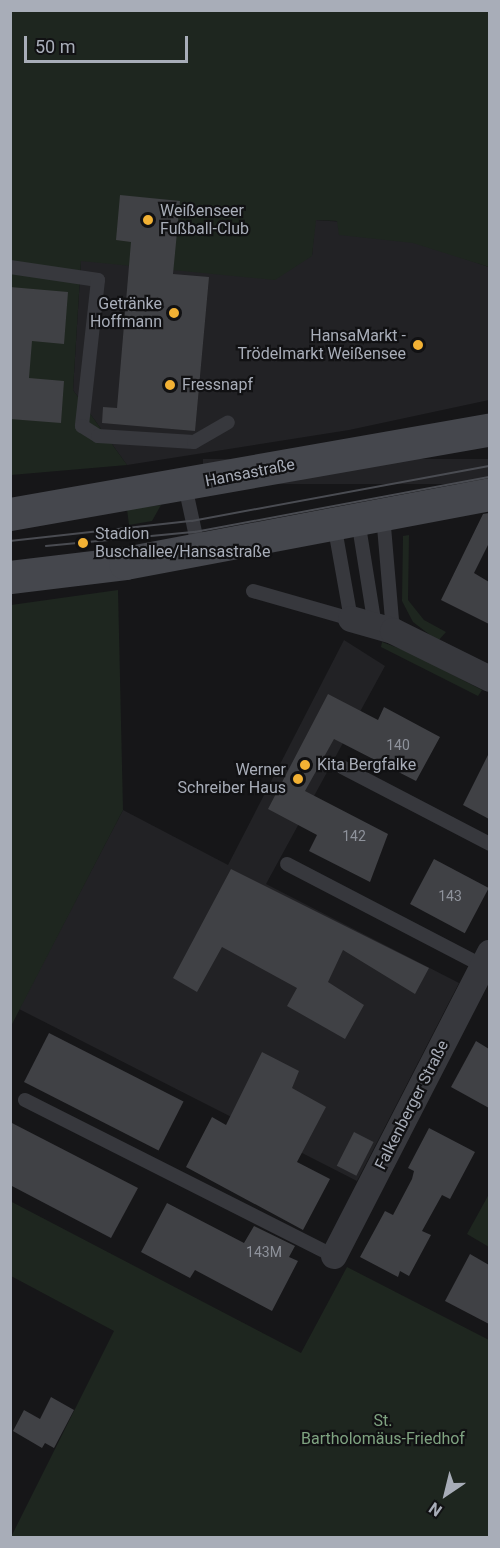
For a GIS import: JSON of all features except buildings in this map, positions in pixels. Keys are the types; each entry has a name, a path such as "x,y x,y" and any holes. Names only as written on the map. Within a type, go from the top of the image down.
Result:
{"main road":[{"name":"Hansastraße","path":"10,514 185,486 489,429"},
{"path":"10,577 199,550 489,494"}],"street":[{"path":"351,620 384,628 489,679"},
{"name":"Falkenberger Straße","path":"334,1256 486,960"}],"lane":[{"path":"10,267 98,280 82,426 98,436 194,442 228,422"},
{"path":"185,486 199,550"},
{"path":"253,591 351,620 358,519"},
{"path":"358,519 384,628"},
{"path":"358,519 384,628"},
{"path":"342,767 489,844"},
{"path":"287,864 486,960"},
{"path":"25,1100 334,1256"}],"shaded area":[{"path":"315,220 360,223 489,267 489,400 349,430 127,465 73,390 81,261 312,256"},
{"path":"203,459 489,459 489,484 203,484"},
{"path":"344,640 385,666 266,884 459,983 357,1181 19,1009 123,810 228,865"}],"green space":[{"path":"11,11 489,11 489,267 413,243 339,235 337,221 316,220 312,256 275,280 81,261 73,390 127,465 11,475"},
{"path":"161,505 152,521 129,525 127,509"},
{"path":"409,535 408,600 424,620 446,632 438,641 413,622 402,601 403,536"},
{"path":"118,590 123,810 11,1026 11,605"},
{"path":"382,642 409,652 482,690 478,696 381,647"},
{"path":"489,1194 489,1247 467,1234"},
{"name":"St. Bartholomäus-Friedhof","path":"10,1201 301,1353 347,1267 489,1340 489,1537 11,1537 114,1331 11,1276"}],"tram line":[{"path":"10,541 192,521 490,466"},
{"path":"46,546 195,532 490,477"}],"place":[{"name":"Weißenseer Fußball-Club","path":"148,220"},
{"name":"Getränke Hoffmann","path":"174,313"},
{"name":"HansaMarkt - Trödelmarkt Weißensee","path":"418,345"},
{"name":"Fressnapf","path":"170,385"},
{"name":"Stadion Buschallee/Hansastraße","path":"83,543"},
{"name":"Kita Bergfalke","path":"305,765"},
{"name":"Werner Schreiber Haus","path":"298,779"}]}
